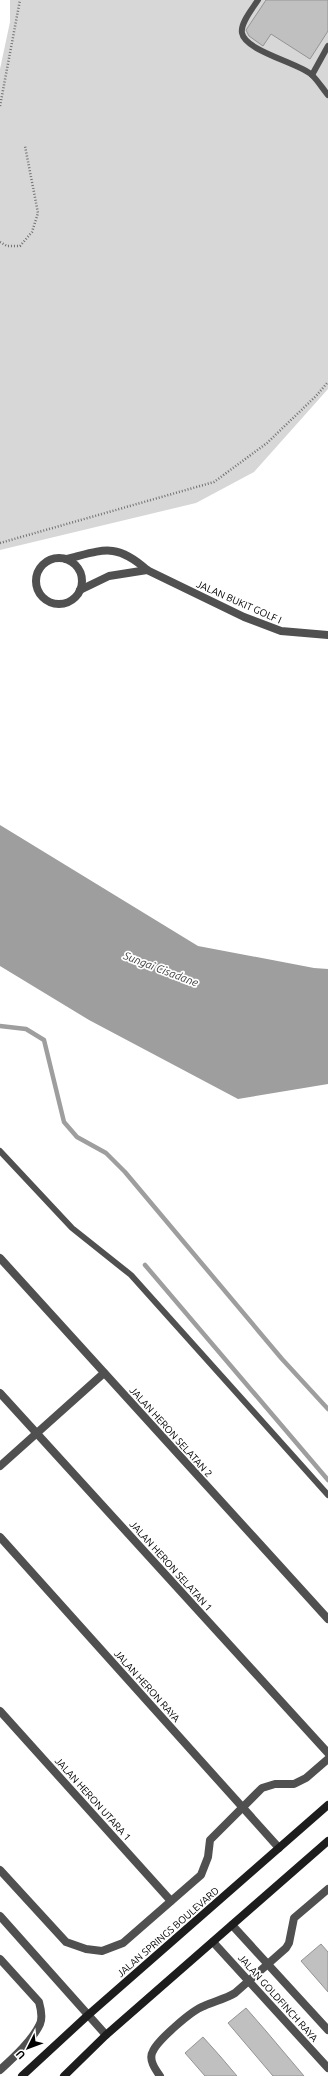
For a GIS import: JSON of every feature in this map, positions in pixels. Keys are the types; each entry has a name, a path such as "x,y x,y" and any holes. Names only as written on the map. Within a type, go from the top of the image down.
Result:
{"main road":[{"name":"JALAN SPRINGS BOULEVARD","path":"22,2076 87,2016 328,1805"},
{"path":"64,2076 106,2035 328,1842"}],"street":[{"name":"JALAN BUKIT GOLF I","path":"147,570 109,576 80,590 70,601 55,603 48,600 38,589 37,575 40,568 52,559 66,559 100,551 119,551 134,558 147,570 244,617 281,632 328,635"},
{"path":"66,559 78,568 81,575 80,590"},
{"name":"JALAN HERON SELATAN 2","path":"0,1258 328,1619"},
{"path":"0,1466 104,1373"},
{"name":"JALAN HERON SELATAN 1","path":"0,1393 328,1753"},
{"name":"JALAN HERON RAYA","path":"0,1537 279,1848"},
{"name":"JALAN HERON UTARA 1","path":"0,1711 171,1901"},
{"path":"0,1870 66,1942 86,1949 102,1951 123,1943 201,1875 208,1857 210,1840 262,1788 275,1784 294,1784 306,1778 328,1759"},
{"path":"157,2073 151,2059 153,2051 174,2028 190,2014 203,2006 227,1998 286,1948 289,1943 292,1922 298,1913 328,1889"},
{"path":"0,1916 87,2016 106,2035"},
{"name":"JALAN GOLDFINCH RAYA","path":"232,1925 328,2030"},
{"name":"JALAN GOLDFINCH RAYA","path":"213,1942 328,2068"},
{"path":"0,1959 39,2002 41,2011 40,2023 33,2034 0,2070"}],"lane":[{"path":"258,0 242,26 241,32 243,37 248,42 270,54 312,74 328,95"},
{"path":"312,74 328,46"},
{"path":"0,1151 72,1228 131,1275 328,1495"}],"path":[{"path":"0,106 20,0"},
{"path":"0,242 7,246 20,246 32,232 38,213 24,146"},
{"path":"0,543 137,506 214,482 267,443 316,396 328,382"}],"shaded area":[{"path":"10,0 328,0 328,389 254,472 196,503 0,550 0,69 10,22"}],"water":[{"name":"Sungai Cisadane","path":"0,825 198,946 314,968 328,969 328,1084 238,1099 89,1020 0,966"}],"building":[{"path":"266,0 328,0 328,31 310,59 271,34 263,46 249,36 246,30"},
{"path":"321,1944 328,1952 328,1992 301,1961"},
{"path":"246,2008 304,2076 273,2076 228,2023"},
{"path":"203,2037 237,2076 205,2076 185,2053"}],"waterway":[{"path":"0,1026 26,1029 44,1040 64,1122 77,1137 106,1153 125,1172 282,1359 328,1409"},
{"path":"145,1265 328,1480"}]}
